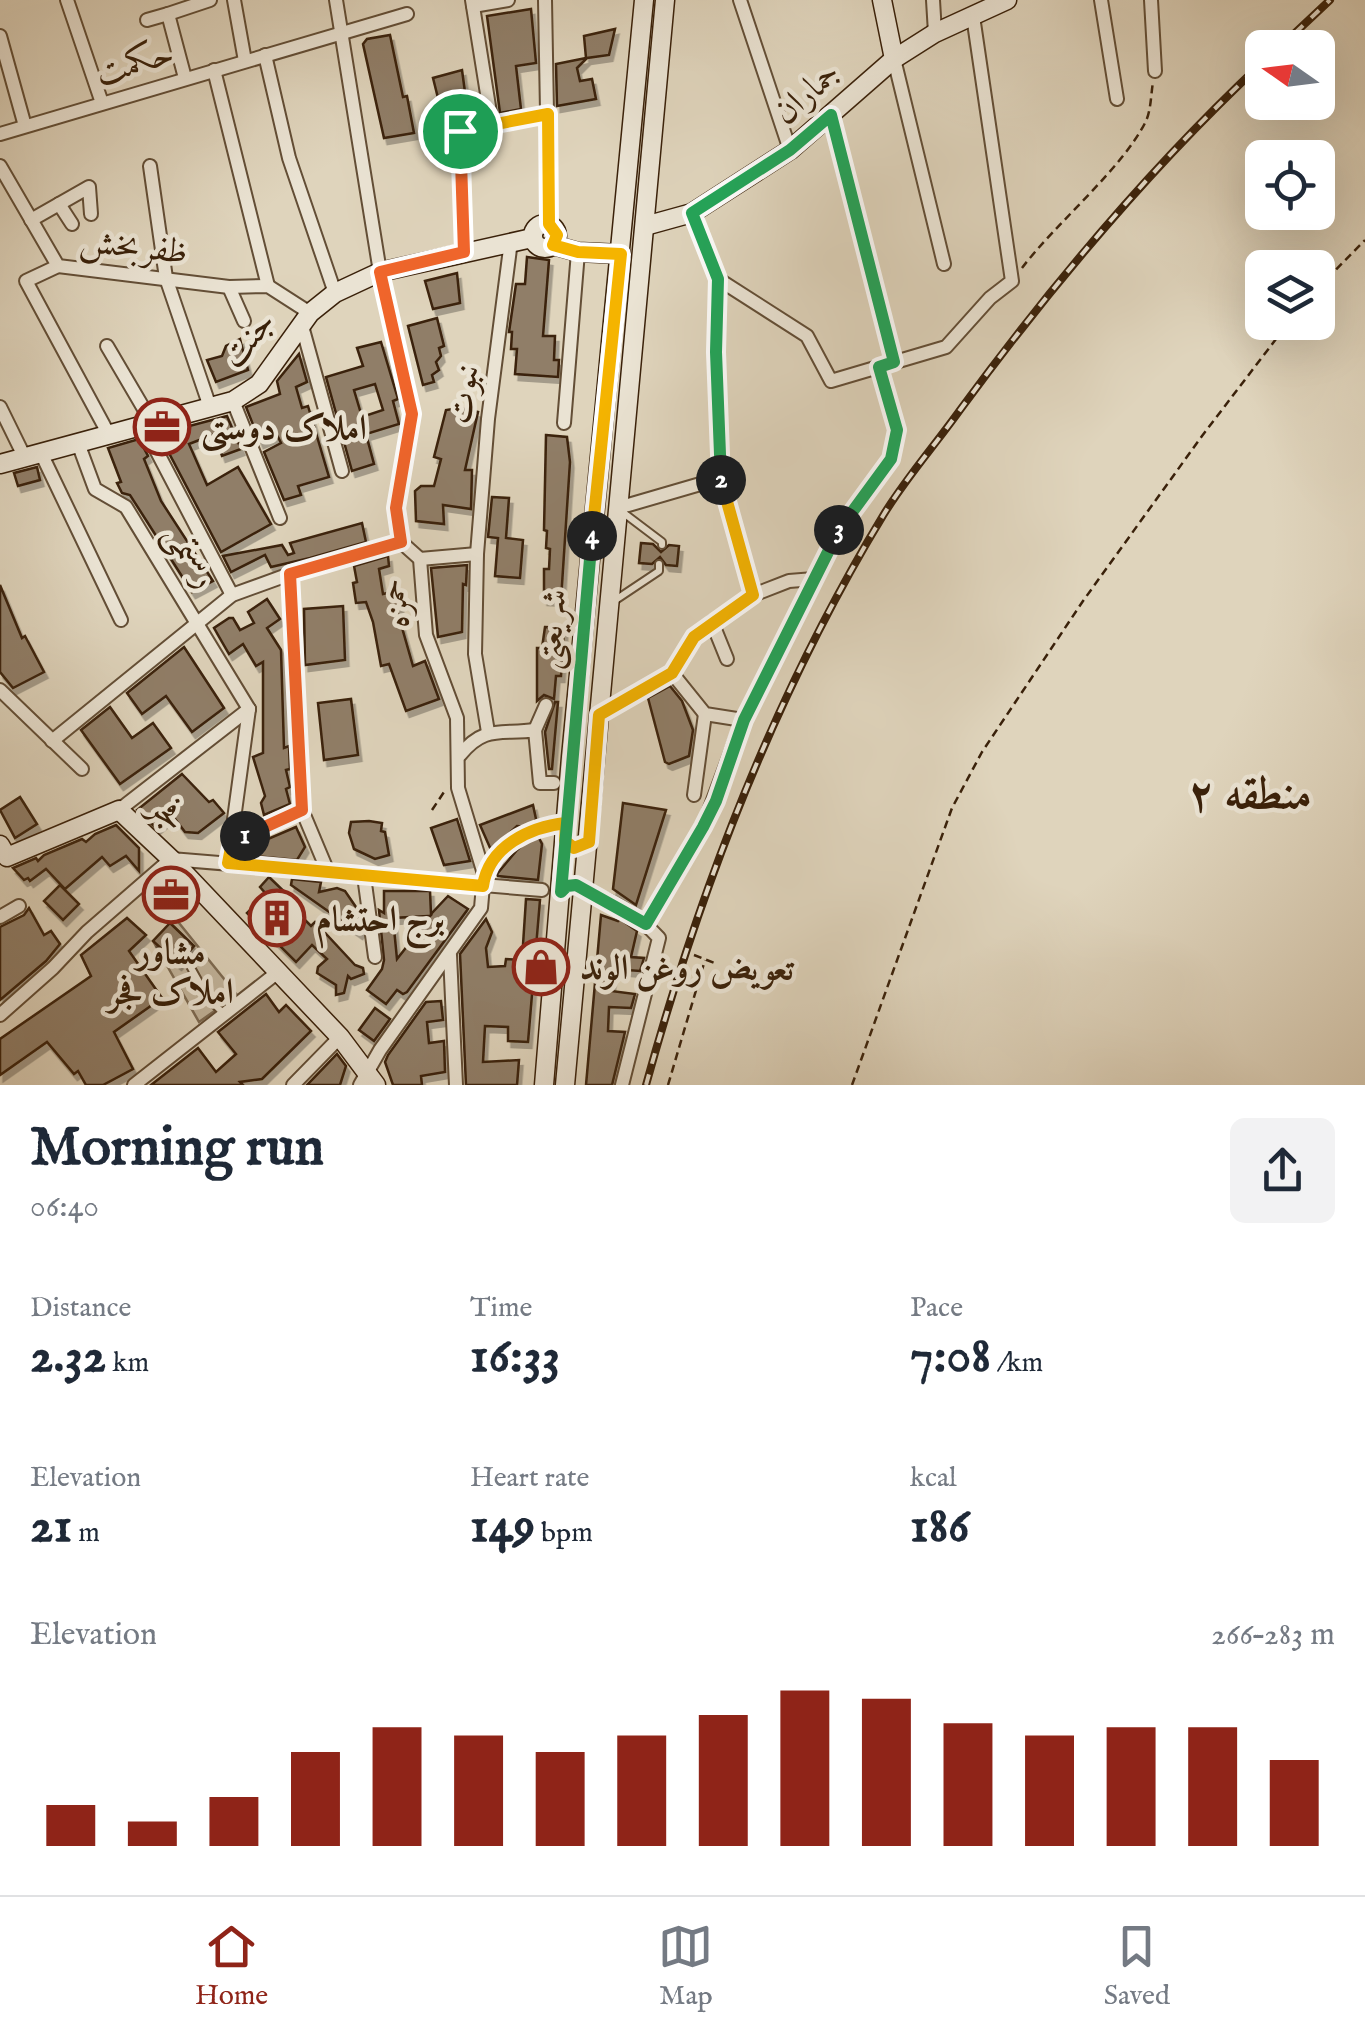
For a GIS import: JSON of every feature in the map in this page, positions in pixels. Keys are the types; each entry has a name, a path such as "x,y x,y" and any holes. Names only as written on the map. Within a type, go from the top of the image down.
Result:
{"main road":[{"name":"شریعتی","path":"544,1085 552,891 565,832 644,0"},
{"name":"شریعتی","path":"565,1085 665,0"},
{"path":"882,0 894,59"},
{"name":"جماران","path":"644,226 692,213 790,150 894,59 983,8 1007,0"},
{"path":"553,245 557,235 549,224 536,226 532,238 539,247 553,245 578,252 621,254"},
{"name":"جنت","path":"0,464 233,400 260,384 306,319 335,293 380,272 532,238"},
{"name":"فجر","path":"2,854 119,810 340,1036 368,1080"},
{"path":"565,832 580,848 589,842"},
{"path":"552,891 572,884 584,891"}],"street":[{"path":"67,0 102,103"},
{"path":"147,20 210,0"},
{"path":"234,0 244,60"},
{"name":"حمزه","path":"336,0 380,272 412,414 396,508 401,542 420,559 426,635 457,718 458,788 484,880"},
{"path":"492,125 473,3 508,0"},
{"path":"545,0 549,224"},
{"path":"740,0 790,150"},
{"path":"932,0 936,34"},
{"path":"1100,0 1117,99"},
{"path":"1151,0 1155,71"},
{"path":"692,213 718,279 807,336 831,381 946,347 990,298 1012,281 983,8"},
{"path":"168,14 185,78"},
{"name":"حکمت","path":"0,134 407,14"},
{"path":"0,36 26,126"},
{"path":"265,55 290,158 335,293"},
{"path":"894,59 944,264"},
{"path":"214,70 268,286 306,319 342,471"},
{"path":"464,252 460,131 548,114"},
{"path":"831,115 894,362"},
{"name":"ظفربخش","path":"0,166 58,266 228,287 268,286"},
{"path":"150,166 166,278 210,407"},
{"path":"31,220 88,187 91,214"},
{"path":"60,204 72,224"},
{"name":"نبوت","path":"488,732 475,654 478,554 488,419 511,241"},
{"path":"564,423 578,252"},
{"path":"58,266 26,281 108,433"},
{"path":"228,287 244,320"},
{"path":"108,346 232,595"},
{"path":"646,924 716,801 744,720 837,533 891,459 897,430 879,367"},
{"path":"233,400 280,518"},
{"path":"0,406 33,455 121,620"},
{"name":"رستمی","path":"78,442 95,488 126,507 249,708"},
{"path":"618,508 721,478 753,595"},
{"path":"52,741 232,595 401,542"},
{"path":"420,559 478,554"},
{"path":"290,574 302,810 328,872"},
{"path":"599,715 672,673 694,637 753,595 789,580 814,579"},
{"path":"712,622 727,659"},
{"path":"672,673 705,714 744,720"},
{"path":"0,690 82,769"},
{"path":"546,705 535,730 540,783 554,783"},
{"path":"119,810 249,708"},
{"path":"228,863 249,708"},
{"path":"694,795 705,714"},
{"path":"460,755 488,732 535,730"},
{"path":"232,842 302,810"},
{"path":"368,1080 480,908 484,880 510,843 523,834"},
{"path":"0,1014 171,859 364,876 484,880 552,891"},
{"path":"364,876 375,957"},
{"path":"584,891 602,897 646,924 659,938 622,1085"},
{"path":"0,917 18,906"},
{"path":"450,956 456,1085"},
{"path":"134,1085 278,972"},
{"path":"293,1085 340,1036"}],"lane":[{"path":"718,279 716,352 721,478"},
{"path":"618,508 662,544"},
{"path":"609,604 658,572 659,564"},
{"path":"190,966 208,998 224,1014"}],"path":[{"path":"1012,281 1046,237 1117,162 1146,120 1155,71"},
{"path":"1335,271 1365,240"},
{"path":"852,1085 952,808 982,752 1083,601 1275,340"},
{"path":"523,834 565,832"},
{"path":"694,955 717,964"},
{"path":"668,1085 706,960"}],"shaded area":[{"path":"175,918 237,995 199,1022 153,941 178,963 194,946 170,923"}],"building":[{"path":"531,9 536,63 516,66 521,109 500,113 487,16"},
{"path":"615,29 609,55 587,58 577,68 580,81 592,79 596,99 557,106 556,64 586,58 584,36"},
{"path":"390,35 414,133 384,138 363,44 367,39"},
{"path":"462,70 465,92 438,98 433,78"},
{"path":"470,108 474,117 445,124 441,110"},
{"path":"527,257 549,260 543,336 555,336 558,377 515,374 517,349 511,349 509,332 516,284 525,284"},
{"path":"457,273 460,303 433,309 425,281"},
{"path":"437,318 444,346 439,348 441,356 436,362 439,370 432,375 434,382 423,385 408,326"},
{"path":"240,339 248,370 216,382 207,360 222,356 226,346"},
{"path":"381,342 398,399 393,401 399,424 366,434 374,464 352,471 326,377 363,366 357,348","holes":["375,384 383,410 362,417 354,390"]},
{"path":"299,354 307,382 296,387 302,408 308,406 329,477 298,486 301,495 284,500 264,452 281,443 277,435 260,442 246,407 280,394 277,381"},
{"path":"446,410 478,412 465,470 472,470 471,509 443,505 444,524 416,521 415,491 421,486 434,486 441,459 434,457"},
{"path":"227,416 241,449 222,456 215,434 189,444 207,485 238,467 271,524 221,552 159,434"},
{"path":"546,435 567,437 570,462 561,600 544,599 544,569 549,569 550,549 546,548 544,530"},
{"path":"139,439 161,501 213,581 192,592 130,495 122,493 117,483 121,482 108,448"},
{"path":"37,467 40,480 18,486 14,473"},
{"path":"492,497 509,498 506,538 523,540 520,578 495,576 498,538 488,537"},
{"path":"362,523 366,542 310,558 271,567 265,555 231,572 223,556 282,545 288,555 294,553 290,543"},
{"path":"641,543 653,544 661,552 669,545 679,546 677,566 666,565 660,557 652,564 639,563"},
{"path":"388,556 389,566 379,569 383,594 397,591 397,610 413,666 425,661 439,699 406,711 389,664 381,666 373,622 366,602 356,603 353,583 357,582 354,566"},
{"path":"467,565 462,632 438,637 431,568"},
{"path":"0,585 22,638 25,636 44,672 13,688 0,672"},
{"path":"267,599 280,619 267,628 281,650 284,748 289,746 290,769 286,770 290,787 286,789 290,804 264,815 261,803 265,796 253,757 263,753 263,662 256,666 243,644 229,654 214,628 229,618 240,630 254,623 248,612"},
{"path":"343,606 345,660 305,665 304,609"},
{"path":"545,627 564,628 561,676 556,676 554,699 544,695 537,701 537,648 542,648"},
{"path":"184,647 224,708 192,732 166,696 142,714 127,693"},
{"path":"670,686 682,701 693,730 689,756 669,764 665,762 648,698"},
{"path":"351,699 358,755 324,760 318,703"},
{"path":"558,702 549,769 545,732"},
{"path":"110,707 132,738 153,723 171,748 120,784 81,730"},
{"path":"182,774 224,813 198,833 185,832 175,819 156,828 137,810"},
{"path":"20,797 37,824 15,838 0,810"},
{"path":"623,803 666,810 636,905 613,889"},
{"path":"533,805 536,819 530,827 517,826 491,850 480,825"},
{"path":"457,819 470,861 444,865 431,828"},
{"path":"351,822 382,823 389,855 375,859 354,849 349,833"},
{"path":"116,825 139,848 139,871 126,856 110,866 102,857 65,889 46,869 30,881 13,868 36,858 38,861 82,839 86,842"},
{"path":"296,827 305,847 297,860 254,856 249,847"},
{"path":"538,836 542,844 538,880 498,876 517,850"},
{"name":"برج احتشام","path":"269,877 294,901 290,905 311,926 315,922 355,965 363,968 364,974 351,979 348,976 344,993 336,995 336,985 317,973 327,959 312,945 296,962 247,913 266,894 260,887"},
{"path":"172,878 179,885 151,911 145,902"},
{"path":"292,879 321,882 319,892 337,888 345,891 358,910 359,933 291,885"},
{"path":"60,885 79,904 63,920 44,901"},
{"path":"384,891 430,891 431,914 448,896 468,909 407,992 397,990 386,1004 367,990 384,960 379,910 384,913","holes":["430,916 423,926 397,959 393,918"]},
{"path":"526,899 540,900 528,1042 508,1041 508,1027 485,1026 483,1062 519,1060 517,1085 466,1085 460,954 486,919 492,932 486,948 488,967 505,966 506,959 522,960"},
{"path":"29,908 44,935 51,931 60,944 0,1000 0,927 24,915"},
{"path":"601,915 620,919 637,931 631,957 644,958 640,971 613,969 611,991 635,994 631,1008 609,1007 608,1031 625,1032 612,1085 586,1085"},
{"path":"127,918 146,935 129,951 162,998 114,1032 133,1069 103,1085 86,1085 78,1071 74,1074 47,1042 0,1075 0,1039 91,976 81,955"},
{"path":"170,923 194,946 178,964 153,941"},
{"path":"266,994 279,1012 286,1005 311,1031 262,1079 240,1082 243,1085 151,1085 198,1048 216,1072 236,1054 218,1032"},
{"path":"441,1001 443,1020 427,1022 429,1043 444,1041 445,1072 421,1076 422,1085 393,1085 385,1062 388,1055 426,1002"},
{"path":"375,1008 390,1019 374,1041 359,1030"},
{"path":"337,1054 346,1066 340,1085 307,1085"}],"railway":[{"path":"1298,30 1330,0"},
{"path":"646,1085 691,936 745,791 809,650 884,514 1066,273 1141,186 1245,80"}],"place":[{"name":"املاک دوستی","path":"162,427"},
{"name":"مشاور املاک فجر","path":"171,895"},
{"name":"برج احتشام","path":"277,918"},
{"name":"تعویض روغن الوند","path":"541,967"}],"district":[{"name":"منطقه ۲","path":"1250,792"}],"route":[{"path":"460,131 464,252 380,272 412,414 396,508 401,542 290,574 302,810 232,842 228,863 483,886 484,874 491,864 523,834 566,823 565,841 569,846 580,848 589,842 599,715 672,673 694,637 753,595 721,478 718,451 718,279 692,213 790,150 831,115 894,362 879,367 897,430 891,459 837,533 744,720 716,801 646,924 576,885 561,892 565,841 571,757 592,532 621,254 578,252 553,245 557,235 549,224 548,114 460,131"}]}
